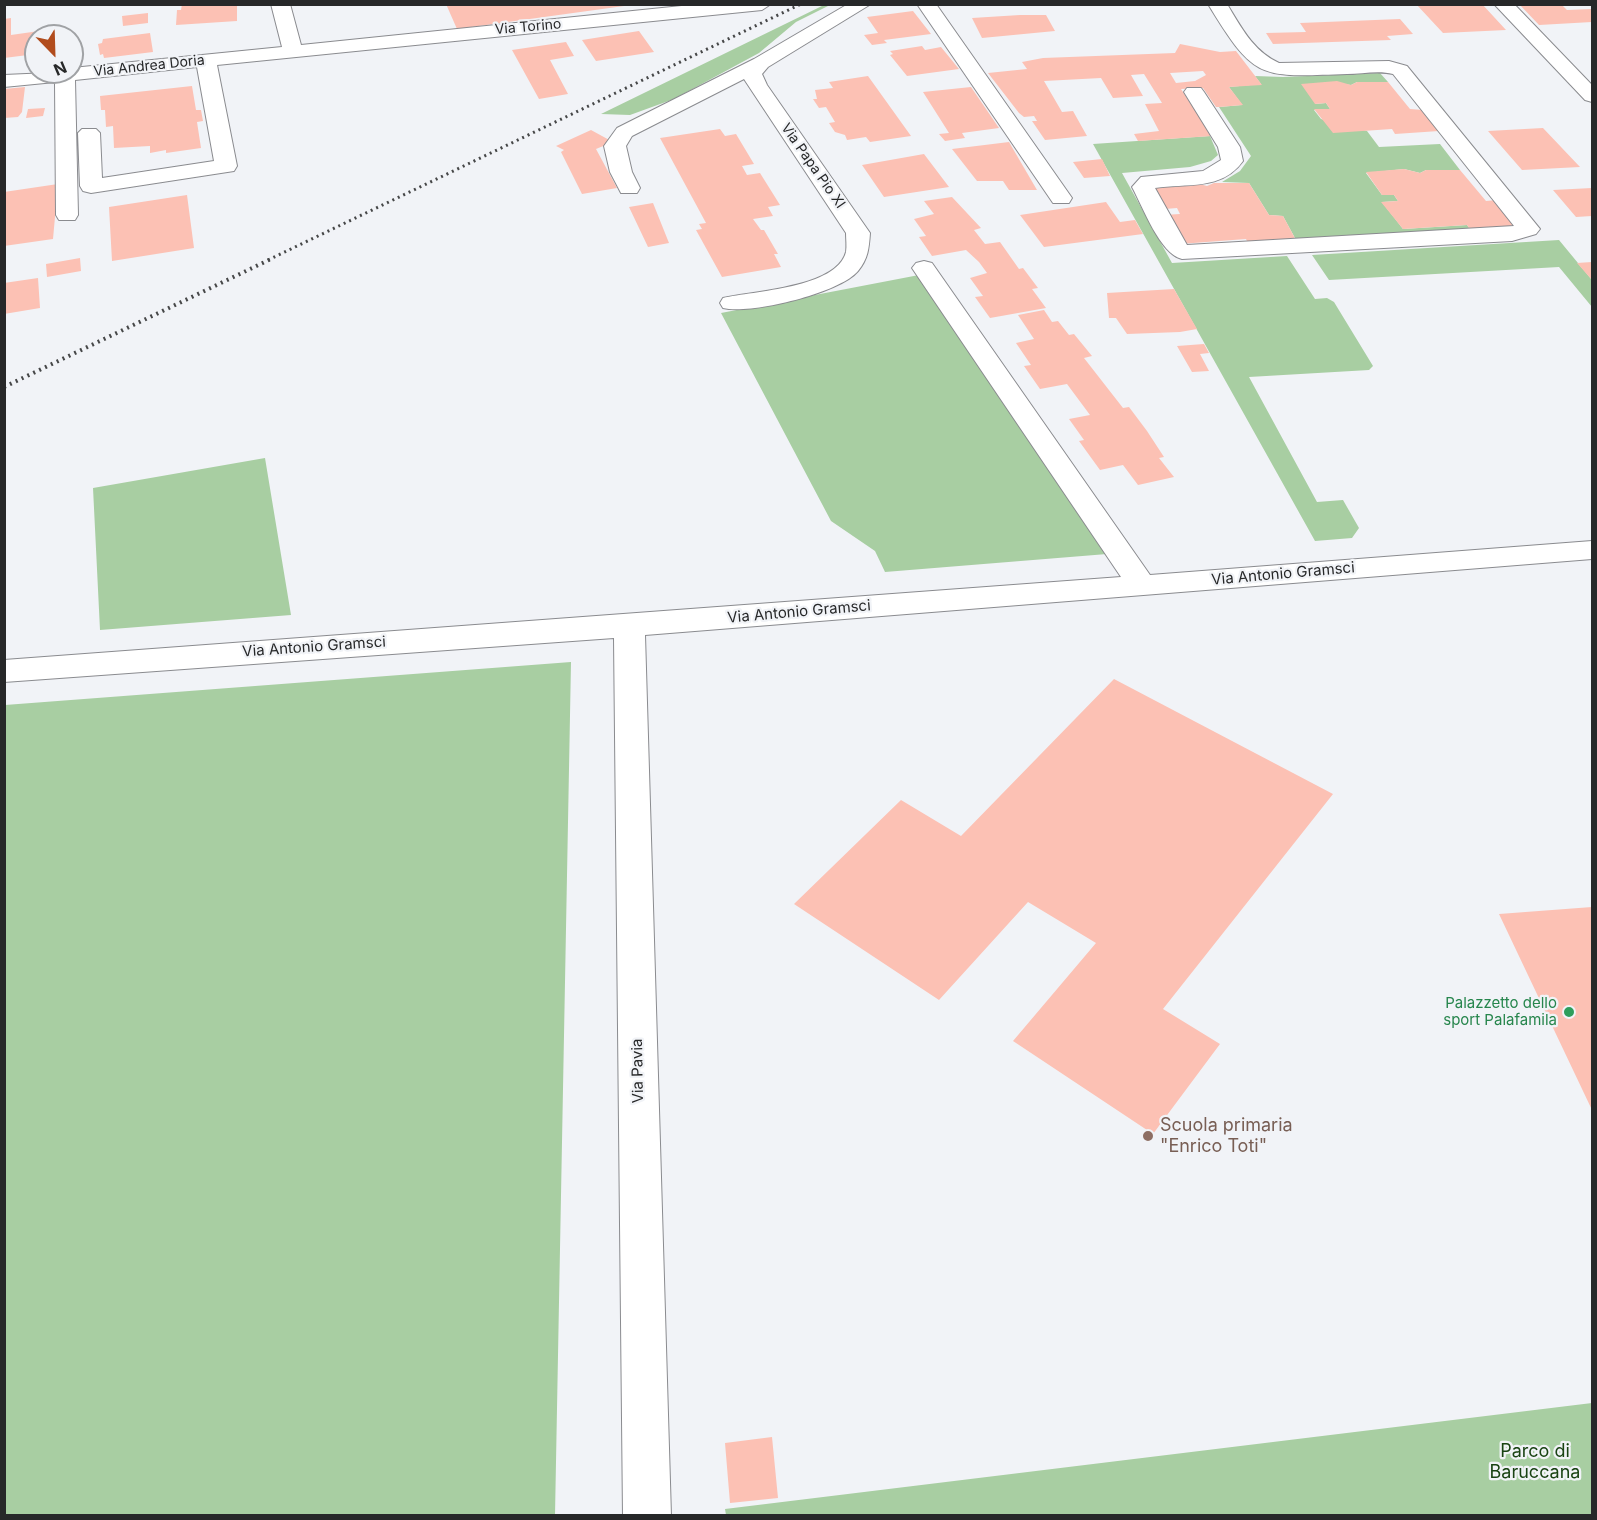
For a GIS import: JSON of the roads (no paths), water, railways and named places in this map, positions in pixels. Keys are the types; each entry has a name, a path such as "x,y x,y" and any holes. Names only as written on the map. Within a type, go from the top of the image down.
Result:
{"street":[{"path":"280,4 293,51"},
{"name":"Via Torino","path":"293,51 762,4"},
{"path":"629,188 621,172 615,146 624,132 761,63 862,4"},
{"path":"926,4 1061,198"},
{"path":"1194,92 1229,147 1232,161 1225,169 1213,175 1149,182 1143,187 1176,247 1182,252 1512,234 1528,229 1400,70 1389,67 1287,70 1270,68 1255,59 1217,4"},
{"path":"1503,4 1593,96"},
{"name":"Via Andrea Doria","path":"84,73 293,51"},
{"path":"88,133 91,186 226,166 206,60"},
{"name":"Via Papa Pio XI","path":"732,303 806,289 835,280 848,271 856,259 860,243 851,221 753,79 753,68 761,63"},
{"name":"Via Andrea Doria","path":"4,81 24,79"},
{"path":"65,84 66,215"},
{"path":"924,268 1142,585"},
{"name":"Via Antonio Gramsci","path":"4,671 629,626 1593,550"},
{"name":"Via Pavia","path":"629,626 647,1515"}],"railway":[{"path":"268,260 801,4"},
{"path":"4,387 271,259"}],"place":[{"name":"Palazzetto dello sport Palafamila","path":"1569,1012"},
{"name":"Scuola primaria \"Enrico Toti\"","path":"1148,1136"}],"park label":[{"name":"Parco di Baruccana","path":"1535,1462"}]}
